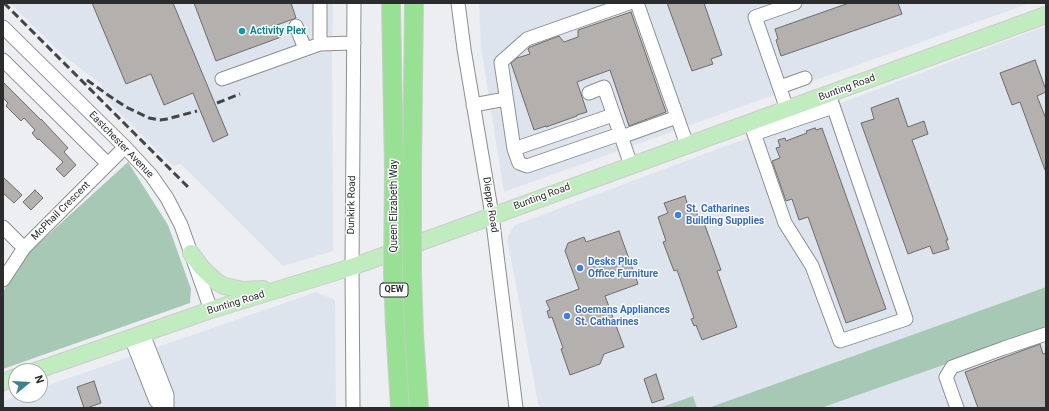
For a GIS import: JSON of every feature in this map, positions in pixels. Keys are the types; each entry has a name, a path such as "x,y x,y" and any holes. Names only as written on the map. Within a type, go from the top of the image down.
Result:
{"highway":[{"name":"Queen Elizabeth Way","path":"392,3 403,173 412,271 415,362 419,408"},
{"name":"Queen Elizabeth Way","path":"400,408 393,274 403,173 414,3"}],"main road":[{"name":"Bunting Road","path":"48,367 212,310 352,267 687,145 752,128 787,109 831,101 1046,15"},
{"path":"192,253 202,268 217,282 224,286 243,290 288,287"}],"street":[{"path":"320,3 320,44"},
{"name":"Dunkirk Road","path":"353,408 352,267 354,3"},
{"name":"Dieppe Road","path":"458,3 464,49 492,215 516,408"},
{"path":"629,3 527,39 501,62 514,149 519,163 527,166 677,117"},
{"path":"787,109 755,17 794,3"},
{"path":"639,9 687,145"},
{"path":"296,26 305,49"},
{"name":"Eastchester Avenue","path":"3,27 125,147 151,175 167,198 182,225 212,310"},
{"path":"222,79 320,44 354,43"},
{"path":"3,60 108,164"},
{"path":"780,87 805,78"},
{"path":"588,93 604,87 631,165"},
{"path":"473,104 506,99"},
{"path":"831,101 906,319 840,342 812,266 785,223 752,128 831,101"},
{"path":"514,149 613,115"},
{"name":"McPhail Crescent","path":"3,280 24,248 125,147"},
{"path":"3,227 24,248"},
{"path":"957,408 946,377 952,367 1046,334"}],"shaded area":[{"path":"10,3 333,3 333,251 283,266 181,164 173,166 105,98 101,84 64,56"},
{"path":"479,3 1030,3 504,192 481,47"},
{"path":"1046,26 1046,287 708,408 697,408 693,396 659,408 539,408 507,238 515,225"},
{"path":"316,292 335,300 336,408 3,408 3,401 8,399 8,403 48,403 48,385"},
{"path":"1046,329 1046,408 821,408"}],"green space":[{"path":"128,162 168,225 191,289 190,303 20,363 8,363 8,367 3,369 3,293 15,265"},
{"path":"1046,287 1046,329 821,408 708,408"},
{"path":"693,396 697,408 659,408"}],"building":[{"path":"92,3 173,3 228,135 213,142 193,93 164,105 151,74 126,84"},
{"name":"Activity Plex","path":"194,3 291,3 296,18 277,25 281,37 216,61"},
{"path":"667,3 704,3 722,55 711,59 713,64 692,71"},
{"path":"849,3 898,3 902,14 781,56 776,40 778,39 775,29"},
{"path":"631,12 666,112 629,126 610,70 577,82 587,112 534,130 511,63 517,58 530,54 528,49 530,47 559,36 564,42 578,37 578,30"},
{"path":"1035,60 1046,90 1046,92 1037,96 1046,119 1046,170 1020,102 1012,105 1000,73"},
{"path":"3,82 68,148 64,152 76,165 64,177 56,169 63,162 39,139 38,140 32,133 35,130 24,118 21,121 6,106 8,103 3,98"},
{"path":"898,98 908,127 924,121 928,134 912,140 948,240 946,240 949,249 933,254 930,246 908,254 861,123 874,119 871,108"},
{"path":"815,128 816,130 822,128 886,309 846,323 808,217 799,220 792,199 786,201 772,161 780,158 776,148 780,147 778,140 785,138 786,141 807,133 806,131"},
{"path":"3,177 22,195 14,203 3,193"},
{"path":"35,190 43,198 31,210 23,202"},
{"path":"685,196 688,206 693,204 700,221 703,220 721,270 717,271 737,327 702,340 696,325 694,326 691,319 694,318 677,270 674,271 663,242 666,241 658,217 668,213 664,203"},
{"path":"619,231 638,284 605,296 624,347 604,354 600,364 570,375 561,349 563,348 552,317 549,318 547,311 550,310 546,301 579,289 565,251 568,243 584,237 586,242"},
{"path":"1040,344 1043,354 1046,353 1046,408 978,408 965,372"},
{"path":"656,374 664,399 652,403 644,379"},
{"path":"94,381 101,403 84,408 77,387"}],"railway":[{"path":"4,3 189,188"},
{"path":"87,80 126,107 149,118 160,120 167,119 197,111"},
{"path":"217,103 240,94"}],"place":[{"name":"Activity Plex","path":"242,31"},
{"name":"St. Catharines Building Supplies","path":"678,215"},
{"name":"Desks Plus Office Furniture","path":"580,268"},
{"name":"Goemans Appliances St. Catharines","path":"567,316"}]}
